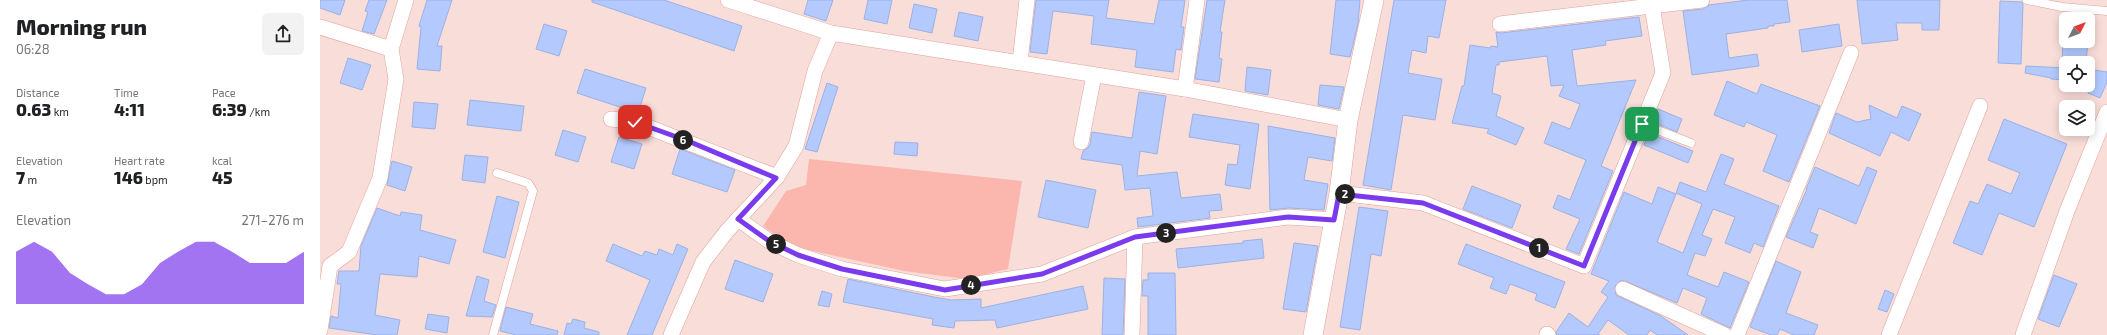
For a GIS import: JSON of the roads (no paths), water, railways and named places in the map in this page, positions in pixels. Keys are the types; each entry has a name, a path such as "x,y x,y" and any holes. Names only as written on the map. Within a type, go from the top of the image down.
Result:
{"street":[{"path":"320,330 330,266 349,252 380,178 396,79 391,49 406,0"},
{"path":"728,0 831,33 1185,89 1348,120"},
{"path":"1020,62 1027,0"},
{"path":"1185,89 1197,0"},
{"path":"1314,335 1339,194 1348,120 1374,0"},
{"path":"1500,24 1702,0"},
{"path":"1339,194 1423,203 1584,266 1663,73 1652,6"},
{"path":"320,27 391,49"},
{"path":"671,335 703,262 738,219 776,178 796,146 815,72 831,33"},
{"path":"1737,335 1851,53"},
{"path":"1081,142 1094,75"},
{"path":"1889,335 1980,106"},
{"path":"2023,335 2067,211 2107,112"},
{"path":"611,119 635,122 688,141 776,178"},
{"path":"738,219 769,241 798,255 842,269 945,290 1042,274 1135,237 1288,217 1334,220"},
{"path":"1132,335 1135,237"},
{"path":"1623,289 1725,335"}],"lane":[{"path":"2027,0 2062,7 2107,11"},
{"path":"1642,124 1691,143"},
{"path":"493,335 533,191 528,183 497,173"}]}
